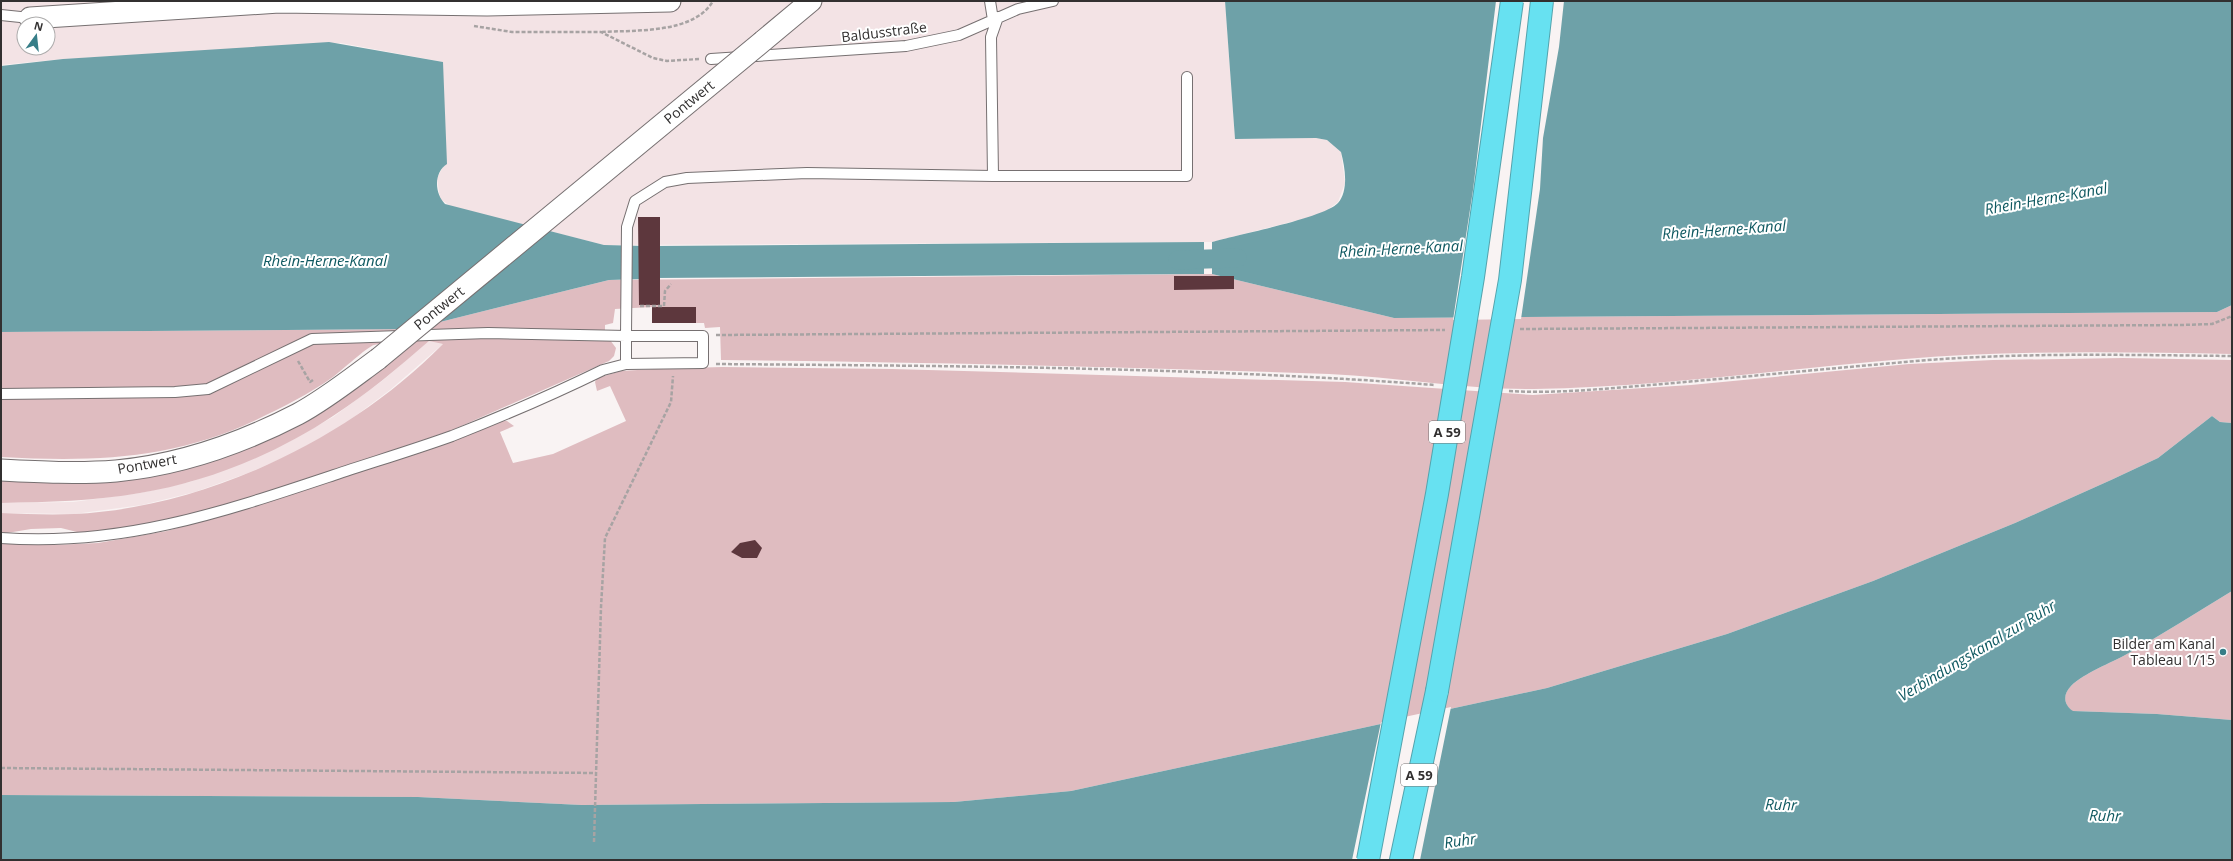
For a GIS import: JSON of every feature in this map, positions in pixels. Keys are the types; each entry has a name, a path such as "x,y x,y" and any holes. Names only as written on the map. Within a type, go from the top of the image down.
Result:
{"highway":[{"name":"A 59","path":"1368,860 1444,456 1473,277 1512,1"},
{"name":"A 59","path":"1401,860 1437,691 1510,280 1542,1"}],"street":[{"path":"56,16 279,2 488,6 540,3 670,1"},
{"name":"Pontwert","path":"1,470 54,472 116,470 168,463 212,450 259,432 299,413 340,387 378,358 811,1"}],"lane":[{"path":"990,1 995,18 991,37 993,176"},
{"name":"Baldusstraße","path":"711,59 906,46 959,36 995,18 1018,9 1053,1"},
{"path":"1,16 16,17"},
{"path":"626,364 625,283 627,227 634,201 666,182 687,178 807,173 993,176 1187,176 1187,77"},
{"path":"1,394 175,392 208,389 312,339 488,333 703,336 704,364 626,364 603,370 452,436 250,503 165,526 96,538 54,540 1,538"}],"path":[{"path":"473,26 512,32 601,32 681,25 708,10 713,1"},
{"path":"601,32 653,58 667,61 711,59"},
{"path":"626,306 664,306 664,291 672,284"},
{"path":"291,349 310,382"},
{"path":"594,842 605,538 671,402 673,364"},
{"path":"1,768 596,773"}],"shaded area":[{"path":"1,1 1225,1 1235,139 1316,138 1327,140 1341,152 1345,183 1338,202 1322,214 1212,242 604,245 452,207 440,199 437,178 443,167 443,62 341,43 63,59 1,65"},
{"path":"1212,274 1394,318 2217,312 2232,305 2232,354 2109,352 1987,354 1905,359 1627,385 1580,388 1508,389 1329,374 1025,365 721,360 720,327 705,328 704,323 652,323 652,307 615,309 613,323 605,325 605,338 610,340 616,348 614,356 609,361 450,431 256,496 165,521 97,533 81,533 61,528 31,529 1,534 1,513 74,514 124,509 174,498 225,482 274,462 321,438 365,409 406,378 443,344 429,341 370,390 346,408 311,430 265,454 215,474 165,488 123,496 71,501 1,503 1,478 168,471 410,344 374,345 315,389 256,420 225,433 162,451 100,458 67,459 1,457 1,332 412,329 609,280"},
{"path":"429,341 443,344 390,390 342,426 292,454 248,473 195,492 142,505 74,514 1,513 1,503 73,502 140,493 190,482 242,463 285,444 333,417 382,381"},
{"path":"2123,358 2232,360 2232,423 2220,422 2212,416 2158,458 2111,480 2015,523 1873,581 1727,634 1547,688 1071,791 954,802 582,805 418,797 1,795 1,543 54,545 98,543 167,531 259,504 501,421 507,421 514,426 500,432 513,463 553,454 626,421 610,386 597,391 595,382 597,378 621,371 722,367 892,369 1345,382 1533,395 1691,385 1909,364 1993,360"},
{"path":"2232,591 2232,720 2157,714 2072,711 2069,708 2065,696 2068,689 2076,681 2167,631"}],"water":[{"path":"1225,1 2232,1 2232,305 2217,312 1394,318 1212,274 1212,242 1279,226 1330,209 1338,203 1344,192 1345,185 1345,171 1341,152 1327,140 1316,138 1235,139"},
{"path":"329,42 443,62 447,164 440,172 438,177 437,189 445,204 604,245 645,246 644,279 609,280 412,329 1,332 1,66 63,59"},
{"path":"1204,242 1204,274 654,278 654,246"},
{"path":"2212,416 2220,422 2232,423 2232,591 2167,631 2076,681 2068,689 2065,699 2067,705 2073,711 2157,714 2232,720 2232,860 1,860 1,795 418,797 582,805 954,802 1071,791 1547,688 1727,634 1873,581 2015,523 2111,480 2158,458"}],"pier":[{"path":"1496,1 1564,1 1559,47 1543,138 1540,189 1521,319 1453,320 1473,190"},
{"path":"1451,707 1420,860 1352,860 1381,722"}],"building":[{"path":"638,217 660,217 660,305 639,305"},
{"path":"1174,276 1234,276 1234,289 1174,290"},
{"path":"652,307 696,307 696,323 652,323"},
{"path":"755,540 762,548 757,558 742,558 731,552 740,543"}],"waterway":[{"name":"Rhein-Herne-Kanal","path":"1178,260 1237,258"}],"place":[{"name":"Bilder am Kanal Tableau 1/15","path":"2223,652"}],"water label":[{"name":"Verbindungskanal zur Ruhr","path":"1977,651"},
{"name":"Ruhr","path":"1781,805"},
{"name":"Ruhr","path":"2105,816"},
{"name":"Ruhr","path":"1460,841"}]}
